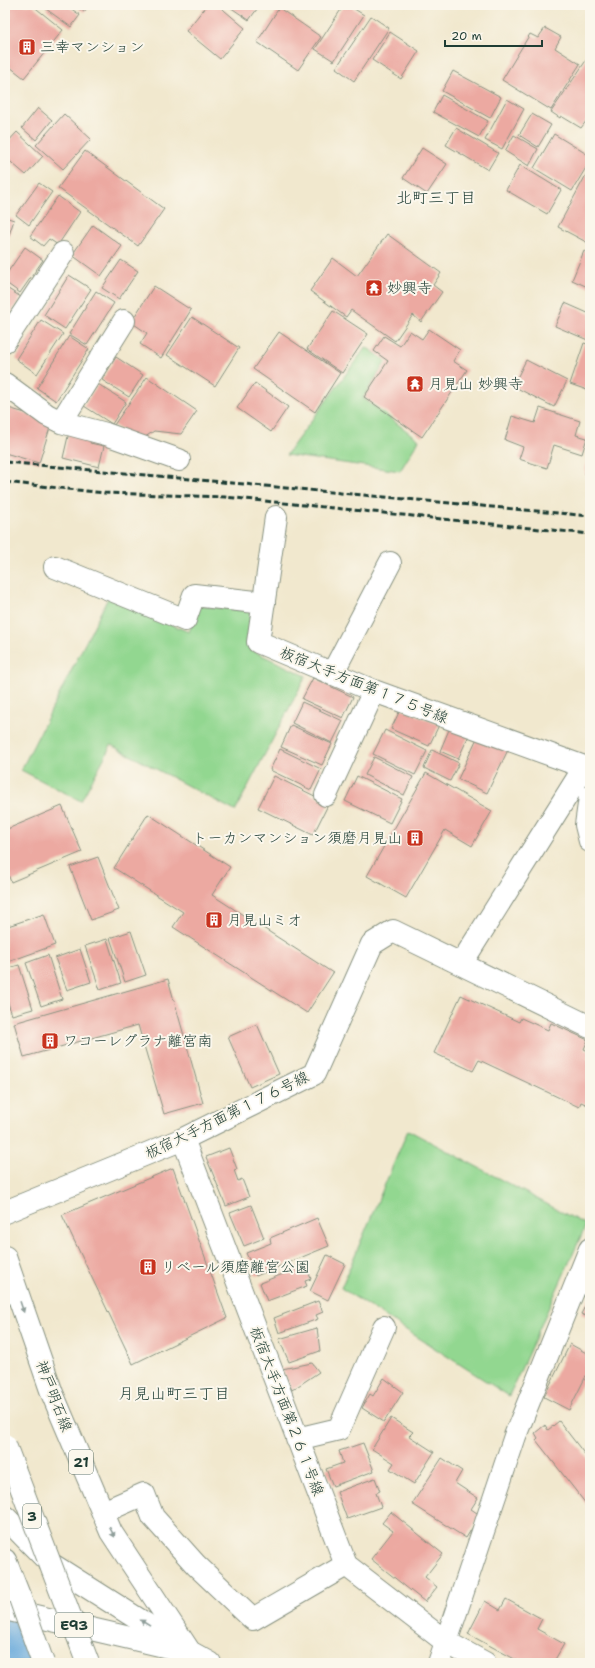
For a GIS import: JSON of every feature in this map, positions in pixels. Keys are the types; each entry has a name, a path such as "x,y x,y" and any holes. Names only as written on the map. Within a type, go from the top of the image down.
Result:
{"main road":[{"path":"5,341 63,253"},
{"path":"61,422 124,321"},
{"path":"5,384 47,415 61,422 106,434 179,460"},
{"name":"板宿大手方面第１７５号線","path":"276,517 258,642 374,691 587,769"},
{"path":"332,674 390,563"},
{"path":"55,567 185,620 194,595 264,603"},
{"path":"326,795 374,691"},
{"path":"461,964 587,769"},
{"path":"590,797 586,825 590,840"},
{"name":"板宿大手方面第１７６号線","path":"5,1212 183,1139 314,1074 372,944 393,931 590,1027"},
{"name":"板宿大手方面第２６１号線","path":"183,1139 346,1565"},
{"path":"439,1663 515,1436 590,1249"},
{"name":"神戸明石線","path":"5,1257 52,1393 111,1532 189,1657"},
{"path":"298,1439 339,1429 384,1327"},
{"name":"3","path":"5,1445 60,1586"},
{"path":"103,1512 144,1494 153,1517 196,1565 253,1619 346,1565 446,1642 485,1663"},
{"path":"5,1517 51,1564 189,1657"},
{"path":"5,1560 12,1604"},
{"name":"E93","path":"60,1586 88,1663"},
{"name":"神戸明石線","path":"12,1604 210,1663"},
{"name":"E93","path":"12,1604 42,1663"}],"green space":[{"path":"366,347 386,361 363,398 419,440 400,471 286,455"},
{"path":"108,598 189,632 199,606 252,611 249,649 306,676 235,811 111,745 81,801 21,770"},
{"path":"408,1130 586,1225 509,1396 341,1288"}],"water":[{"path":"5,1601 35,1663 5,1663"}],"building":[{"name":"三幸マンション","path":"5,5 32,5 63,30 24,78 5,63"},
{"path":"49,5 66,5 80,15 71,27 46,9"},
{"path":"74,5 89,5 84,12"},
{"path":"207,5 218,5 245,28 220,59 186,31"},
{"path":"232,5 260,5 249,20 230,7"},
{"path":"344,5 348,5 364,15 334,61 315,49"},
{"path":"279,8 321,37 298,70 257,42"},
{"path":"371,16 389,28 354,81 336,68"},
{"path":"545,28 561,37 555,48 580,64 551,110 502,80 530,34 538,38"},
{"path":"390,32 419,51 401,79 372,60"},
{"path":"587,59 590,61 590,122 587,120 581,128 551,112"},
{"path":"453,71 501,97 490,118 442,91"},
{"path":"442,95 488,121 479,137 433,112"},
{"path":"507,99 524,109 502,149 485,140"},
{"path":"38,108 52,120 36,140 22,128"},
{"path":"64,114 91,139 63,169 36,145"},
{"path":"532,114 551,125 538,147 519,135"},
{"path":"456,128 498,153 488,170 446,145"},
{"path":"17,132 43,156 26,175 5,157 5,145"},
{"path":"554,134 590,156 590,161 572,191 534,168"},
{"path":"514,135 538,149 529,166 505,151"},
{"path":"422,148 447,164 427,194 403,178"},
{"path":"85,151 164,209 138,246 58,188"},
{"path":"520,165 561,190 547,214 506,190"},
{"path":"587,173 590,175 590,244 558,227"},
{"path":"39,183 52,192 29,225 16,215"},
{"path":"58,196 80,212 58,245 49,239 43,246 30,236"},
{"path":"5,217 14,220 5,247"},
{"path":"93,225 122,246 101,276 72,255"},
{"name":"妙興寺","path":"387,234 441,273 433,285 442,292 421,322 413,315 395,341 351,310 346,317 310,291 333,258 357,276"},
{"path":"25,247 43,260 20,293 5,282 5,276"},
{"path":"584,251 590,254 590,288 572,280"},
{"path":"121,260 138,271 119,299 102,288"},
{"path":"69,275 91,289 65,329 44,315"},
{"path":"154,286 191,310 161,358 140,344 147,333 131,322"},
{"path":"5,287 21,297 5,321"},
{"path":"96,291 114,303 87,345 69,334"},
{"path":"565,303 590,314 590,341 555,326"},
{"path":"333,311 368,334 342,373 307,349"},
{"path":"192,317 239,348 215,386 167,355"},
{"path":"41,320 63,334 37,374 16,359"},
{"name":"月見山 妙興寺","path":"429,329 460,350 453,361 467,370 422,437 364,397 388,361 374,351 384,336 400,346 410,331 422,339"},
{"path":"279,332 340,373 315,412 253,369"},
{"path":"69,336 89,349 56,401 37,388"},
{"path":"584,343 590,345 590,391 570,384"},
{"path":"116,357 143,375 129,397 102,380"},
{"path":"526,360 567,381 554,407 513,386"},
{"path":"147,377 197,411 181,434 154,431 138,442 114,425"},
{"path":"255,383 288,407 271,432 237,408"},
{"path":"98,384 126,402 112,424 84,406"},
{"path":"5,407 52,421 39,463 5,453"},
{"path":"540,408 580,421 576,435 587,438 582,454 554,445 547,468 519,459 523,447 505,440 512,416 535,423"},
{"path":"69,432 92,438 90,443 104,446 99,467 63,458"},
{"path":"590,443 590,475 585,474"},
{"path":"313,678 353,697 343,718 302,699"},
{"path":"302,702 343,721 332,743 292,723"},
{"path":"401,708 439,725 429,746 391,729"},
{"path":"291,725 332,744 322,765 281,747"},
{"path":"451,725 470,733 458,759 440,751"},
{"path":"385,730 427,751 415,775 373,754"},
{"path":"478,736 508,750 487,793 458,779"},
{"path":"280,749 321,769 311,790 270,770"},
{"path":"432,750 459,763 450,781 424,768"},
{"path":"374,757 413,777 404,795 365,775"},
{"name":"トーカンマンション須磨月見山","path":"426,773 492,811 472,846 445,830 406,898 367,876"},
{"path":"274,776 329,803 313,835 258,808"},
{"path":"357,776 402,799 390,823 345,801"},
{"path":"62,806 82,852 11,882 5,867 5,830"},
{"name":"月見山ミオ","path":"148,814 230,867 212,895 333,973 307,1013 173,927 183,912 114,868"},
{"path":"98,857 119,910 91,920 70,867"},
{"path":"44,914 55,945 5,963 5,927"},
{"path":"131,931 146,975 125,982 110,938"},
{"path":"107,939 121,983 100,990 85,946"},
{"path":"80,949 91,982 67,990 55,958"},
{"path":"48,955 62,999 41,1006 26,963"},
{"path":"19,965 33,1009 12,1015 5,994 5,969"},
{"name":"ワコーレグラナ離宮南","path":"168,979 203,1103 164,1114 138,1025 24,1057 14,1023"},
{"path":"461,995 519,1022 521,1018 548,1030 551,1023 588,1040 584,1049 590,1052 587,1059 590,1060 590,1074 588,1079 590,1083 590,1106 581,1102 579,1107 479,1060 473,1071 434,1053"},
{"path":"257,1024 279,1074 250,1087 228,1037"},
{"path":"229,1148 237,1169 234,1170 238,1181 242,1179 249,1197 226,1206 206,1157"},
{"name":"リベール須磨離宮公園","path":"173,1168 227,1318 133,1364 62,1215"},
{"path":"251,1205 264,1238 244,1246 230,1213"},
{"path":"317,1218 329,1246 256,1276 246,1253 271,1243 270,1238"},
{"path":"327,1255 345,1264 328,1300 310,1291"},
{"path":"306,1265 311,1279 305,1281 307,1286 267,1301 260,1283"},
{"path":"590,1297 590,1318 581,1314"},
{"path":"318,1301 323,1312 316,1315 318,1319 279,1333 274,1318"},
{"path":"317,1328 320,1351 289,1362 279,1339"},
{"path":"570,1344 590,1355 590,1368 569,1410 544,1397"},
{"path":"312,1363 319,1372 292,1390 282,1369"},
{"path":"384,1378 403,1392 384,1422 362,1408 370,1394 373,1396"},
{"path":"391,1418 413,1432 409,1436 434,1452 414,1484 390,1469 394,1463 372,1449"},
{"path":"559,1421 590,1461 590,1509 536,1440 538,1438 535,1433 545,1425 548,1430"},
{"path":"363,1443 374,1471 333,1486 326,1469 343,1463 339,1451"},
{"path":"442,1458 462,1471 455,1483 478,1498 471,1509 480,1515 466,1538 412,1504"},
{"path":"375,1478 380,1491 376,1493 381,1507 347,1519 337,1492"},
{"path":"391,1512 443,1554 425,1577 437,1587 425,1602 371,1559 393,1531 382,1523"},
{"path":"506,1599 542,1619 537,1629 564,1644 553,1663 522,1663 468,1634 485,1601 500,1610"}],"railway":[{"path":"5,462 590,516"},
{"path":"5,482 104,493 225,497 590,534"}],"place":[{"name":"三幸マンション","path":"27,47"},
{"name":"妙興寺","path":"374,288"},
{"name":"月見山 妙興寺","path":"415,384"},
{"name":"トーカンマンション須磨月見山","path":"415,838"},
{"name":"月見山ミオ","path":"214,920"},
{"name":"ワコーレグラナ離宮南","path":"50,1041"},
{"name":"リベール須磨離宮公園","path":"148,1267"}],"district":[{"name":"北町三丁目","path":"436,197"},
{"name":"月見山町三丁目","path":"174,1393"}]}
